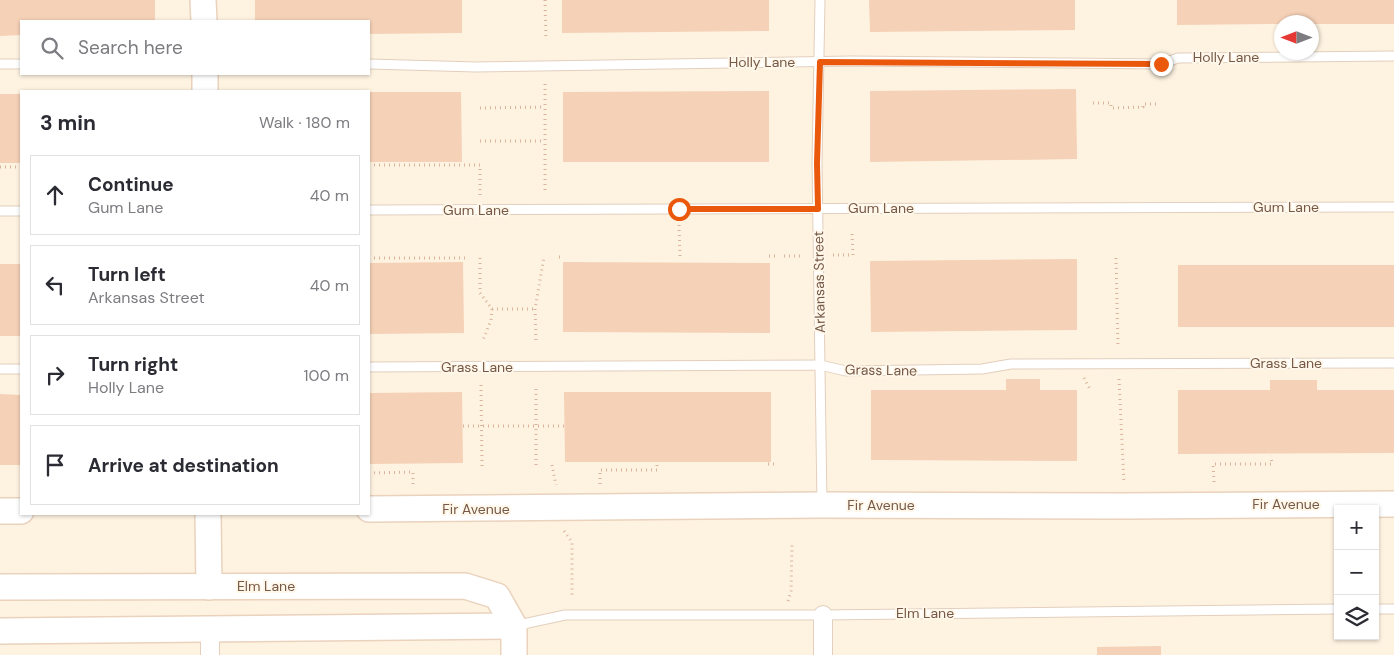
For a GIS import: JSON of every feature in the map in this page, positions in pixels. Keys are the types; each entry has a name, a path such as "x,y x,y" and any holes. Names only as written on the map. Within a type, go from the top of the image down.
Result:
{"street":[{"path":"203,0 204,20"},
{"path":"205,75 205,90"},
{"name":"Fir Avenue","path":"370,509 822,505 1124,506 1394,504"},
{"path":"0,511 20,511"},
{"path":"208,515 209,587"},
{"name":"Elm Lane","path":"0,587 466,586 497,596 514,626 0,631"},
{"path":"823,615 824,655"},
{"path":"514,626 514,655"},
{"path":"210,628 210,655"}],"lane":[{"name":"Arkansas Street","path":"820,0 817,163 822,505"},
{"name":"Holly Lane","path":"370,64 476,67 820,62 1161,64 1178,58 1394,56"},
{"path":"0,64 20,64"},
{"name":"Gum Lane","path":"370,210 1394,207"},
{"path":"0,211 20,211"},
{"name":"Grass Lane","path":"370,367 820,365 846,371 982,370 1010,364 1394,362"},
{"path":"0,369 20,369"},
{"name":"Elm Lane","path":"514,626 565,616 1334,609"},
{"path":"1379,609 1394,609"}],"path":[{"path":"545,0 546,39"},
{"path":"545,84 545,194"},
{"path":"1093,104 1112,103 1112,108 1143,107 1143,104 1159,104"},
{"path":"480,108 545,107"},
{"path":"480,141 545,140"},
{"path":"370,165 480,165 480,196"},
{"path":"0,168 20,167"},
{"path":"679,209 680,256"},
{"path":"769,256 777,256"},
{"path":"536,340 535,309 544,257"},
{"path":"370,258 469,258"},
{"path":"480,258 480,293 492,309 491,320 482,340"},
{"path":"1116,258 1117,364 1121,391 1124,506"},
{"path":"492,309 535,309"},
{"path":"481,386 482,466"},
{"path":"536,386 536,465"},
{"path":"463,426 564,426"},
{"path":"1214,464 1272,464 1271,456"},
{"path":"600,470 657,470 657,464"},
{"path":"768,464 777,464"},
{"path":"370,473 413,472"},
{"path":"572,542 572,598"},
{"path":"791,590 792,544"}],"building":[{"path":"0,0 155,0 155,20 20,20 20,35 0,36"},
{"path":"255,0 462,0 462,33 370,34 370,20 255,20"},
{"path":"562,0 769,0 769,31 562,33"},
{"path":"869,0 1075,0 1075,30 870,32"},
{"path":"1177,0 1394,0 1394,24 1319,24 1319,15 1274,15 1274,24 1177,25"},
{"path":"1076,89 1077,159 870,162 870,91"},
{"path":"769,91 769,162 563,162 563,92"},
{"path":"370,92 461,92 462,162 370,162"},
{"path":"0,94 20,94 20,163 0,163"},
{"path":"1077,259 1077,330 871,332 870,261"},
{"path":"463,262 464,333 370,334 370,263"},
{"path":"563,262 770,263 770,333 563,332"},
{"path":"0,264 20,264 20,336 0,336"},
{"path":"1178,265 1394,265 1394,327 1178,327"},
{"path":"1006,379 1040,379 1040,390 1077,390 1077,461 871,460 871,390 1006,390"},
{"path":"1270,380 1317,380 1317,390 1394,390 1394,453 1178,454 1178,390 1270,390"},
{"path":"462,392 463,463 370,464 370,393"},
{"path":"564,392 771,392 771,462 565,462"},
{"path":"0,394 20,395 20,465 0,465"},
{"path":"1161,646 1161,655 1097,655 1097,647"}],"route":[{"path":"679,209 818,209 817,163 820,62 1161,64"}]}
